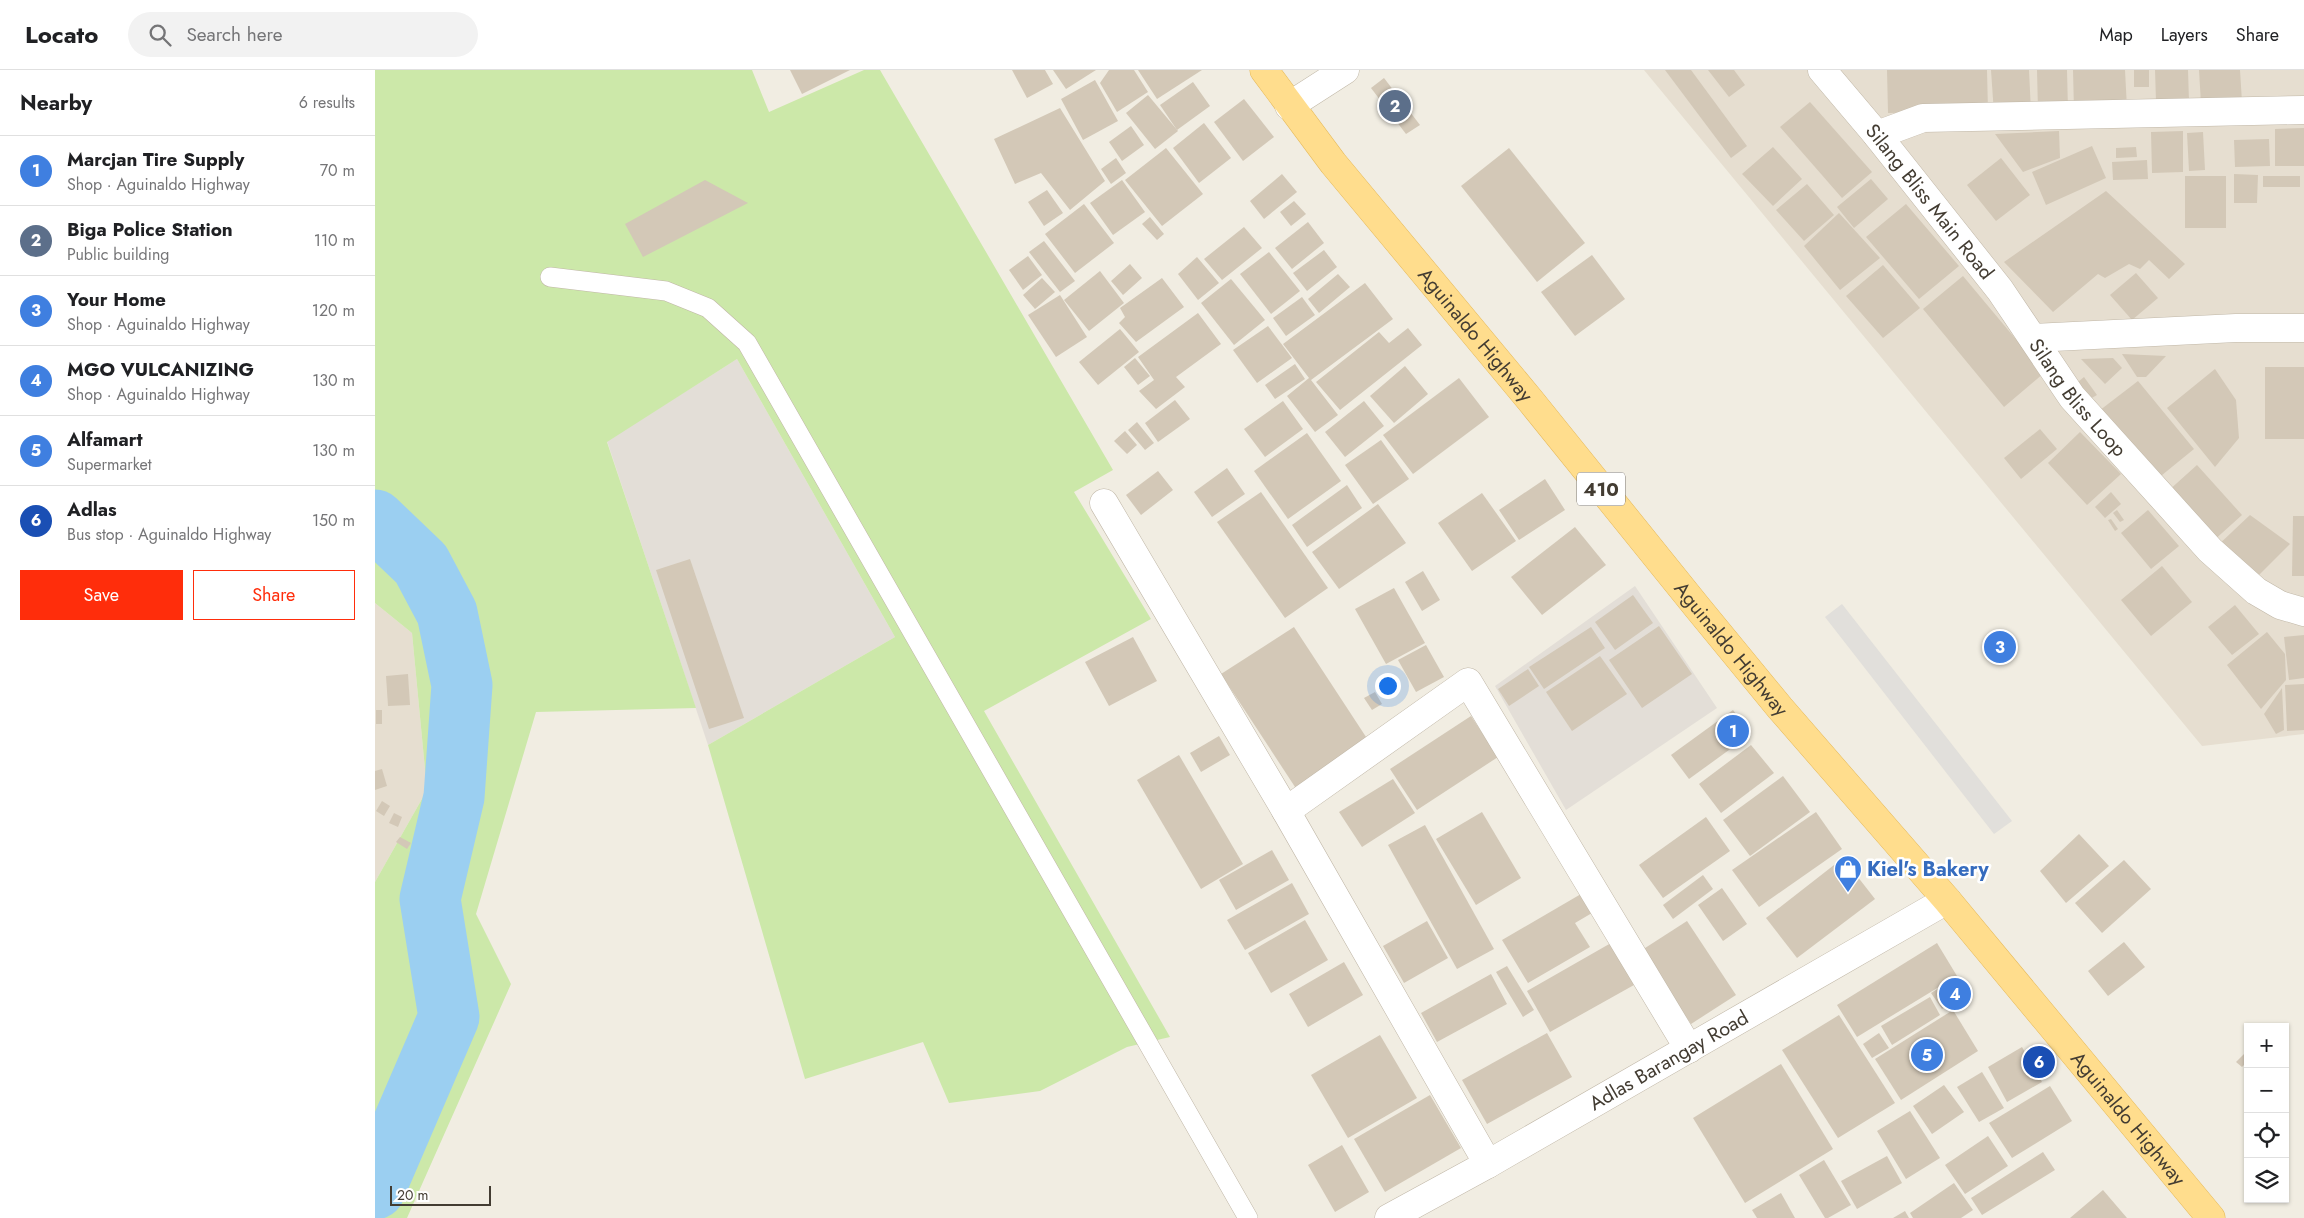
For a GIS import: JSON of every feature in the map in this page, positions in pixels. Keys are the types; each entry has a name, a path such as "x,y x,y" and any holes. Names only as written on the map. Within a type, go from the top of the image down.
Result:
{"main road":[{"name":"Aguinaldo Highway","path":"1264,70 1333,164 1536,408 1750,672 1947,900 2211,1218"}],"street":[{"path":"1289,106 1345,70"},
{"name":"Silang Bliss Main Road","path":"1822,70 1877,135 2000,290 2033,338"},
{"path":"1877,135 1923,118 2304,110"},
{"name":"Silang Bliss Loop","path":"2033,338 2236,328 2304,328"},
{"name":"Silang Bliss Loop","path":"2033,338 2072,397 2210,550 2256,591 2280,605 2304,612"},
{"path":"1104,503 1286,811 1488,1164"},
{"path":"1286,811 1468,682 1689,1049"},
{"name":"Adlas Barangay Road","path":"1389,1218 1488,1164 1947,900"}],"lane":[{"path":"550,277 666,291 708,308 747,343 1248,1218"}],"shaded area":[{"path":"1644,70 2304,70 2304,734 2202,746"},
{"path":"737,359 895,637 708,745 607,441"},
{"path":"1635,586 1717,708 1566,810 1495,686"},
{"path":"375,603 412,633 427,790 375,882"},
{"path":"1842,604 2012,821 1994,834 1825,617"}],"green space":[{"path":"375,70 752,70 769,112 864,70 880,70 1113,470 1074,492 1151,619 984,711 1170,1037 1127,1047 1040,1091 949,1103 923,1042 805,1079 708,745 895,637 737,359 607,442 696,708 536,712 476,914 511,984 407,1218 375,1218 375,882 427,790 412,633 375,603"}],"building":[{"path":"790,70 850,70 802,94"},
{"path":"1012,70 1045,70 1053,84 1027,98"},
{"path":"1053,70 1096,70 1066,89"},
{"path":"1109,70 1134,70 1148,92 1117,112 1100,83"},
{"path":"1138,70 1202,70 1157,99"},
{"path":"1665,70 1691,70 1747,146 1731,158"},
{"path":"1708,70 1734,70 1745,85 1729,97"},
{"path":"1887,70 1987,70 1988,111 1888,113"},
{"path":"1991,70 2029,70 2031,112 1994,114"},
{"path":"2037,70 2067,70 2068,110 2038,111"},
{"path":"2073,70 2125,70 2127,108 2074,111"},
{"path":"2134,70 2149,70 2149,87 2134,87"},
{"path":"2155,70 2188,70 2189,102 2156,102"},
{"path":"2199,70 2240,70 2242,102 2201,104"},
{"path":"1384,78 1420,125 1406,134 1371,88"},
{"path":"1095,80 1118,121 1083,140 1061,99"},
{"path":"1193,82 1210,106 1177,130 1160,105"},
{"path":"1148,95 1178,131 1155,149 1126,113"},
{"path":"1244,99 1274,137 1243,161 1214,122"},
{"path":"1810,102 1872,172 1842,198 1780,127"},
{"path":"1060,108 1105,181 1070,210 1041,173 1015,184 994,139"},
{"path":"1204,123 1231,158 1199,183 1173,148"},
{"path":"1131,126 1144,145 1122,161 1109,142"},
{"path":"2304,128 2304,166 2275,166 2275,129"},
{"path":"2059,131 2060,158 2023,172 1995,134"},
{"path":"2183,131 2183,172 2152,173 2151,132"},
{"path":"2203,132 2205,170 2189,171 2187,133"},
{"path":"2269,139 2270,166 2235,167 2234,140"},
{"path":"2092,146 2106,178 2046,205 2032,172"},
{"path":"1773,147 1802,179 1773,206 1742,174"},
{"path":"2136,147 2137,157 2116,158 2116,148"},
{"path":"1166,148 1203,194 1162,226 1125,180"},
{"path":"1509,148 1585,243 1537,282 1461,186"},
{"path":"1116,158 1126,173 1111,184 1101,169"},
{"path":"2001,158 2030,195 1996,221 1967,185"},
{"path":"2147,160 2148,179 2113,180 2112,162"},
{"path":"1282,174 1297,192 1264,219 1250,201"},
{"path":"2234,174 2258,175 2257,203 2234,203"},
{"path":"2185,176 2226,176 2226,228 2185,228"},
{"path":"2263,176 2300,176 2300,187 2263,187"},
{"path":"1871,179 1888,199 1854,228 1837,207"},
{"path":"705,180 748,203 643,257 625,224"},
{"path":"1122,180 1145,212 1113,235 1090,203"},
{"path":"1807,184 1834,215 1804,241 1776,210"},
{"path":"1047,190 1063,213 1044,226 1028,202"},
{"path":"2106,191 2185,264 2169,279 2149,260 2140,269 2129,264 2105,278 2098,274 2053,312 2004,262"},
{"path":"1294,201 1306,214 1291,226 1280,212"},
{"path":"1084,204 1114,243 1075,273 1045,234"},
{"path":"1906,204 1959,266 1919,299 1866,237"},
{"path":"1839,213 1880,258 1840,290 1804,246"},
{"path":"1150,217 1164,234 1157,240 1142,224"},
{"path":"1308,222 1324,243 1292,269 1275,248"},
{"path":"1244,227 1262,248 1222,280 1204,259"},
{"path":"1044,241 1075,281 1060,292 1029,252"},
{"path":"1324,250 1337,267 1307,291 1293,273"},
{"path":"1269,252 1300,291 1271,314 1240,274"},
{"path":"1592,255 1625,299 1575,336 1541,292"},
{"path":"1028,256 1042,275 1023,290 1009,270"},
{"path":"1197,257 1219,283 1198,300 1178,274"},
{"path":"1130,264 1142,278 1123,295 1111,281"},
{"path":"1883,265 1920,308 1883,338 1846,296"},
{"path":"1100,271 1124,303 1089,331 1064,300"},
{"path":"2136,273 2158,298 2132,320 2110,295"},
{"path":"1338,274 1350,287 1319,313 1308,299"},
{"path":"1963,276 2044,373 2004,407 1923,309"},
{"path":"1042,278 1055,292 1035,309 1023,295"},
{"path":"1162,278 1184,307 1136,342 1119,323 1125,317 1120,308"},
{"path":"1231,279 1265,320 1234,345 1201,303"},
{"path":"1365,283 1393,319 1311,380 1338,415 1315,432 1287,396 1309,378 1283,344"},
{"path":"1060,295 1087,337 1056,357 1028,315"},
{"path":"1302,297 1315,315 1286,336 1273,318"},
{"path":"1198,313 1221,344 1176,377 1185,387 1156,409 1139,391 1154,380 1138,357"},
{"path":"1268,326 1292,358 1257,383 1233,350"},
{"path":"1408,328 1422,345 1340,410 1316,382 1379,332 1389,343"},
{"path":"1120,329 1139,352 1098,385 1079,362"},
{"path":"2122,354 2166,356 2146,377 2137,377"},
{"path":"1135,358 1150,376 1138,385 1124,367"},
{"path":"2113,358 2122,368 2105,384 2081,359"},
{"path":"1295,364 1305,379 1275,399 1265,385"},
{"path":"1405,366 1428,394 1394,423 1370,396"},
{"path":"2265,367 2304,367 2304,439 2265,439"},
{"path":"2215,369 2236,400 2239,438 2215,467 2167,408"},
{"path":"2084,377 2097,395 2090,399 2078,382"},
{"path":"1459,378 1489,417 1413,474 1383,435"},
{"path":"2138,381 2194,449 2151,484 2095,414"},
{"path":"1175,400 1190,419 1158,442 1145,423"},
{"path":"1283,401 1303,429 1265,457 1244,429"},
{"path":"1364,401 1384,426 1345,457 1325,432"},
{"path":"1137,422 1154,443 1145,450 1128,430"},
{"path":"2040,429 2057,449 2021,479 2004,458"},
{"path":"1125,431 1137,445 1127,454 1114,441"},
{"path":"2080,432 2121,474 2087,505 2048,463"},
{"path":"1307,433 1341,481 1288,519 1254,471"},
{"path":"1381,440 1409,479 1373,504 1345,465"},
{"path":"2197,465 2242,515 2212,542 2167,492"},
{"path":"1227,468 1245,494 1212,517 1194,492"},
{"path":"1158,471 1173,490 1141,515 1126,495"},
{"path":"1545,479 1565,510 1519,540 1499,510"},
{"path":"1347,485 1362,508 1307,547 1292,525"},
{"path":"1261,492 1328,588 1285,618 1217,522"},
{"path":"2111,492 2121,504 2105,518 2095,507"},
{"path":"1482,493 1516,541 1472,571 1438,523"},
{"path":"1378,504 1406,543 1339,589 1312,552"},
{"path":"2117,510 2124,520 2120,522 2113,513"},
{"path":"2148,510 2179,546 2151,569 2121,533"},
{"path":"2250,515 2290,544 2251,583 2215,548"},
{"path":"2293,516 2304,516 2304,576 2292,576"},
{"path":"2111,519 2118,529 2115,531 2108,520"},
{"path":"1575,527 1606,565 1542,615 1511,577"},
{"path":"690,559 744,718 709,729 656,570"},
{"path":"2162,566 2192,602 2151,636 2121,600"},
{"path":"1423,571 1440,600 1422,611 1405,582"},
{"path":"1394,588 1425,643 1386,664 1355,609"},
{"path":"1633,595 1653,623 1615,650 1595,622"},
{"path":"2235,605 2259,634 2232,655 2208,627"},
{"path":"1659,626 1692,674 1642,708 1609,660"},
{"path":"1294,627 1370,743 1297,790 1221,674"},
{"path":"1591,627 1605,648 1544,689 1529,667"},
{"path":"2267,632 2285,654 2286,680 2261,709 2227,665"},
{"path":"2304,635 2304,678 2289,680 2284,637"},
{"path":"1133,637 1157,681 1109,706 1085,662"},
{"path":"1426,645 1444,677 1416,692 1398,660"},
{"path":"1600,656 1627,694 1572,731 1546,692"},
{"path":"1528,669 1539,686 1509,706 1498,689"},
{"path":"408,674 410,705 388,706 386,676"},
{"path":"2304,684 2304,730 2287,731 2285,685"},
{"path":"2282,688 2284,730 2276,734 2264,714"},
{"path":"1375,692 1382,704 1372,710 1364,698"},
{"path":"376,710 382,710 382,724 376,724"},
{"path":"1733,710 1751,734 1689,779 1671,755"},
{"path":"1471,716 1498,757 1417,810 1390,769"},
{"path":"1219,736 1230,755 1201,772 1190,753"},
{"path":"1751,745 1774,773 1721,813 1699,784"},
{"path":"1179,755 1243,864 1201,889 1137,780"},
{"path":"382,769 387,786 375,790 375,771"},
{"path":"1783,776 1810,812 1750,856 1723,820"},
{"path":"1393,779 1415,813 1362,847 1339,812"},
{"path":"382,801 390,806 384,816 376,811"},
{"path":"1482,812 1521,878 1476,905 1436,839"},
{"path":"1816,812 1842,849 1759,907 1732,870"},
{"path":"394,813 402,817 398,827 389,823"},
{"path":"1706,817 1730,851 1663,898 1639,865"},
{"path":"1425,825 1494,949 1457,969 1388,845"},
{"path":"2079,834 2109,866 2066,903 2040,871"},
{"path":"400,837 411,843 407,849 396,842"},
{"path":"1272,850 1289,880 1236,910 1219,880"},
{"path":"1843,858 1875,899 1797,958 1766,918"},
{"path":"2124,860 2151,889 2102,933 2075,903"},
{"path":"1703,875 1713,889 1673,919 1663,905"},
{"path":"1292,883 1309,914 1245,950 1227,920"},
{"path":"1722,888 1747,924 1723,941 1698,905"},
{"path":"1581,894 1592,913 1575,923 1590,947 1528,983 1502,940"},
{"path":"1305,920 1328,960 1271,993 1248,953"},
{"path":"1427,921 1448,958 1404,983 1383,946"},
{"path":"1687,921 1736,995 1691,1024 1642,950"},
{"path":"2124,942 2145,967 2108,996 2088,971"},
{"path":"1611,943 1634,985 1550,1032 1527,991"},
{"path":"1937,943 1957,976 1857,1037 1837,1005"},
{"path":"1344,962 1363,995 1308,1027 1289,994"},
{"path":"1507,966 1534,1010 1523,1017 1496,972"},
{"path":"1491,974 1507,1004 1437,1042 1421,1013"},
{"path":"1953,979 1963,995 1942,1009 1931,993"},
{"path":"1930,997 1940,1015 1892,1045 1881,1026"},
{"path":"1953,1010 1978,1051 1901,1100 1875,1059"},
{"path":"1839,1015 1895,1103 1838,1138 1782,1050"},
{"path":"1547,1033 1572,1077 1487,1124 1462,1080"},
{"path":"1879,1033 1889,1048 1872,1058 1863,1044"},
{"path":"1380,1035 1417,1098 1348,1138 1311,1075"},
{"path":"2022,1047 2042,1082 2007,1102 1988,1067"},
{"path":"2244,1054 2244,1065 2242,1067 2236,1062"},
{"path":"1781,1064 1833,1149 1745,1203 1693,1118"},
{"path":"1982,1072 2004,1108 1979,1122 1957,1087"},
{"path":"1944,1085 1964,1112 1932,1134 1913,1106"},
{"path":"2050,1086 2072,1121 2012,1158 1989,1123"},
{"path":"1430,1095 1461,1148 1385,1192 1354,1139"},
{"path":"1910,1111 1940,1158 1906,1179 1877,1131"},
{"path":"1988,1136 2008,1166 1965,1194 1945,1165"},
{"path":"1342,1145 1369,1192 1335,1212 1308,1165"},
{"path":"2043,1152 2055,1170 1982,1215 1971,1198"},
{"path":"1887,1156 1902,1183 1857,1209 1841,1181"},
{"path":"1824,1160 1851,1205 1828,1218 1825,1218 1799,1175"},
{"path":"1954,1183 1973,1210 1961,1218 1913,1218 1910,1213"},
{"path":"2103,1190 2127,1218 2070,1218"},
{"path":"1781,1193 1795,1218 1757,1218 1752,1210"},
{"path":"1905,1211 1909,1218 1893,1218"}],"waterway":[{"path":"375,520 421,564 447,613 462,685 454,797 430,899 449,1017 375,1189"}],"place":[{"name":"Biga Police Station","path":"1395,106"},
{"name":"Your Home","path":"2000,647"},
{"name":"Marcjan Tire Supply","path":"1733,731"},
{"name":"Kiel's Bakery","path":"1848,893"},
{"name":"MGO VULCANIZING","path":"1955,994"},
{"name":"Alfamart","path":"1927,1055"},
{"name":"Adlas","path":"2039,1062"}]}
